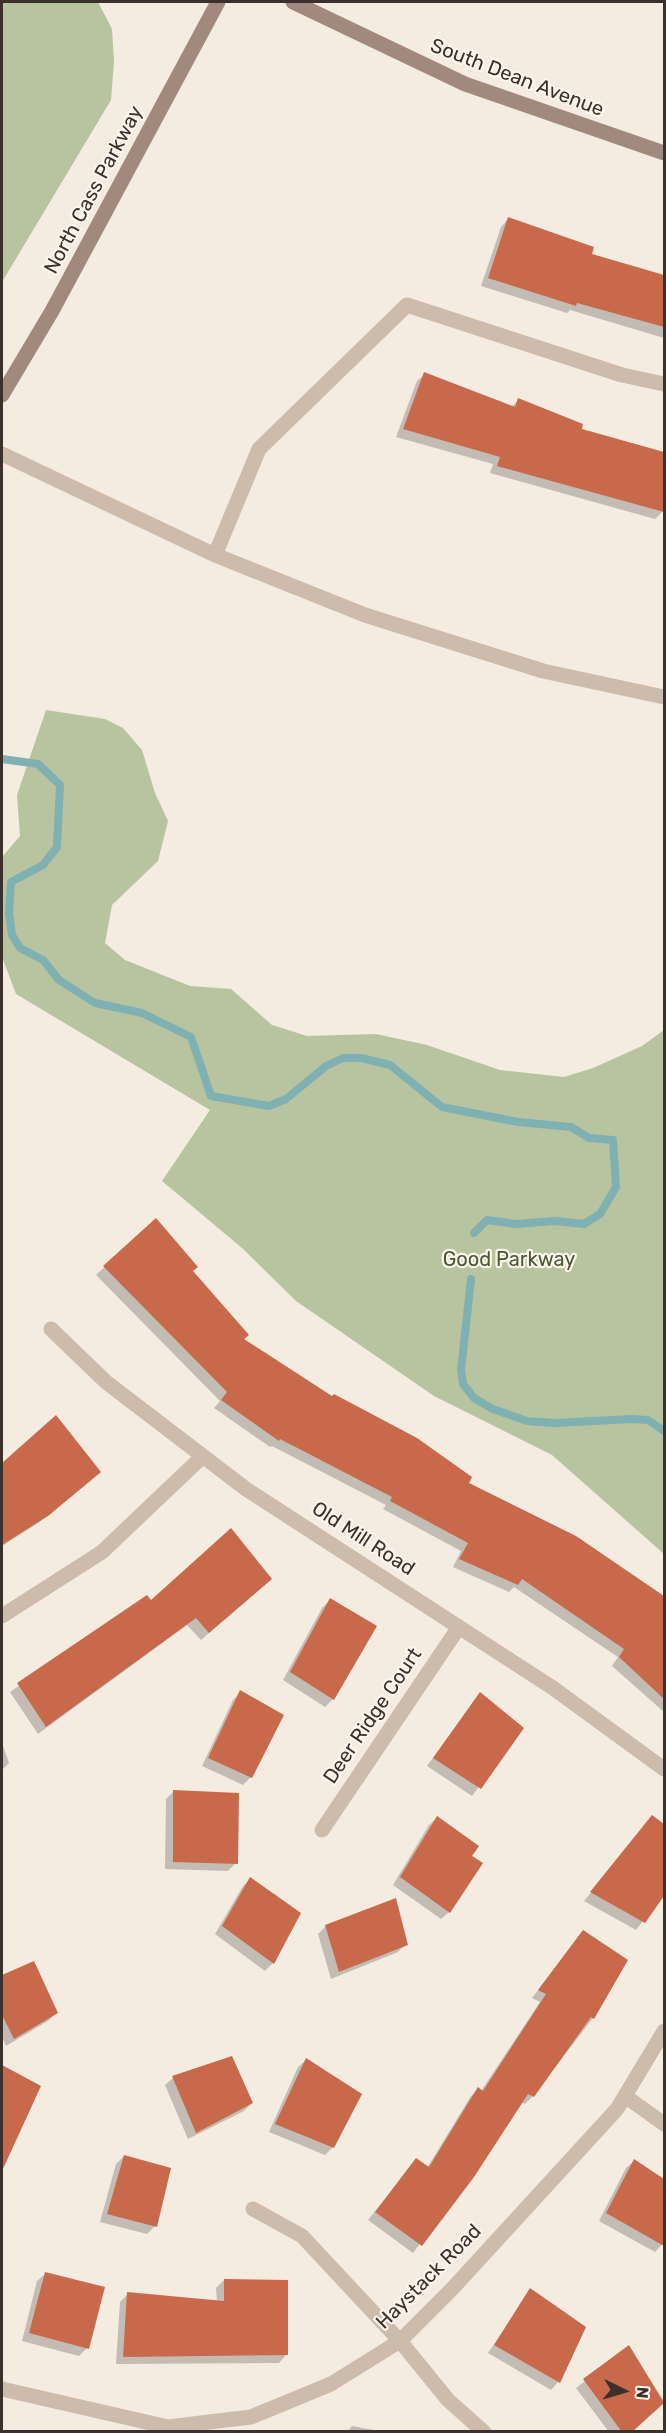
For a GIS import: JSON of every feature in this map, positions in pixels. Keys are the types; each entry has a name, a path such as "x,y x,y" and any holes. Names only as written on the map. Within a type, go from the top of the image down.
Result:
{"street":[{"name":"North Cass Parkway","path":"2,395 52,311 218,2"},
{"name":"South Dean Avenue","path":"293,2 465,84 664,153"},
{"path":"215,555 259,449 407,305 622,375 664,384"},
{"path":"2,454 215,555 376,619 543,671 664,697"},
{"name":"Old Mill Road","path":"51,1329 106,1382 246,1489 554,1688 664,1769"},
{"path":"2,1616 102,1552 203,1456"},
{"name":"Deer Ridge Court","path":"322,1830 459,1627"},
{"name":"Haystack Road","path":"2,2389 168,2427 251,2417 331,2384 400,2341 452,2289 617,2109 664,2031"},
{"path":"625,2096 664,2124"},
{"path":"253,2209 302,2236 400,2341 448,2400 484,2432"}],"green space":[{"path":"2,2 98,2 112,29 114,61 111,100 2,282"},
{"name":"Good Parkway","path":"46,710 105,719 123,728 142,750 155,793 168,821 158,861 112,905 105,943 125,960 190,986 231,989 272,1025 307,1036 376,1034 427,1045 500,1070 564,1077 593,1068 642,1046 664,1030 664,1554 552,1455 434,1396 296,1301 242,1248 162,1181 210,1110 16,994 2,957 2,857 20,836 17,795"}],"building":[{"path":"508,217 594,247 592,254 664,275 664,327 577,303 576,306 488,278"},
{"path":"424,372 515,407 518,398 583,424 582,429 664,452 664,512 497,466 500,457 403,429"},
{"path":"156,1218 198,1267 193,1271 249,1335 244,1339 332,1396 334,1394 417,1438 472,1477 469,1483 576,1536 664,1596 664,1699 619,1657 624,1649 522,1579 518,1585 459,1559 468,1543 390,1501 392,1497 280,1439 279,1441 221,1400 227,1392 103,1266"},
{"path":"56,1415 101,1472 48,1516 2,1545 2,1463"},
{"path":"231,1528 272,1579 209,1633 196,1618 46,1727 17,1683 147,1595 151,1600"},
{"path":"330,1598 377,1626 334,1700 290,1672"},
{"path":"240,1690 284,1715 252,1778 208,1758"},
{"path":"480,1692 524,1728 481,1789 433,1758"},
{"path":"173,1790 239,1793 238,1864 173,1862"},
{"path":"652,1815 664,1824 664,1896 645,1923 590,1892"},
{"path":"437,1816 479,1846 472,1856 483,1863 450,1913 400,1877"},
{"path":"250,1877 301,1913 274,1964 222,1926"},
{"path":"396,1898 408,1945 339,1972 325,1925"},
{"path":"583,1930 628,1960 594,2019 591,2017 534,2097 528,2094 474,2177 422,2246 375,2212 416,2158 429,2167 478,2087 483,2091 546,1994 538,1990"},
{"path":"34,1961 58,2013 14,2039 2,2015 2,1975"},
{"path":"232,2056 253,2103 196,2133 172,2076"},
{"path":"306,2058 362,2094 334,2148 275,2124"},
{"path":"2,2065 41,2086 2,2171"},
{"path":"124,2155 171,2168 157,2227 107,2214"},
{"path":"634,2159 664,2179 664,2246 606,2213"},
{"path":"45,2272 105,2287 89,2349 29,2333"},
{"path":"224,2279 288,2280 288,2355 123,2357 127,2292 224,2301"},
{"path":"530,2288 586,2327 560,2383 494,2345"},
{"path":"629,2345 664,2403 632,2432 622,2432 583,2379"}],"waterway":[{"path":"2,759 38,764 60,785 57,847 43,865 11,882 9,912 12,935 20,948 43,960 59,980 95,1003 142,1013 191,1037 211,1096 269,1106 286,1099 326,1066 343,1058 361,1058 390,1065 442,1107 518,1122 571,1127 589,1138 613,1140 616,1187 600,1214 584,1224 555,1221 516,1224 487,1220 474,1233"},
{"path":"471,1279 461,1370 463,1384 474,1398 493,1409 527,1421 555,1423 648,1420 664,1431"}]}
